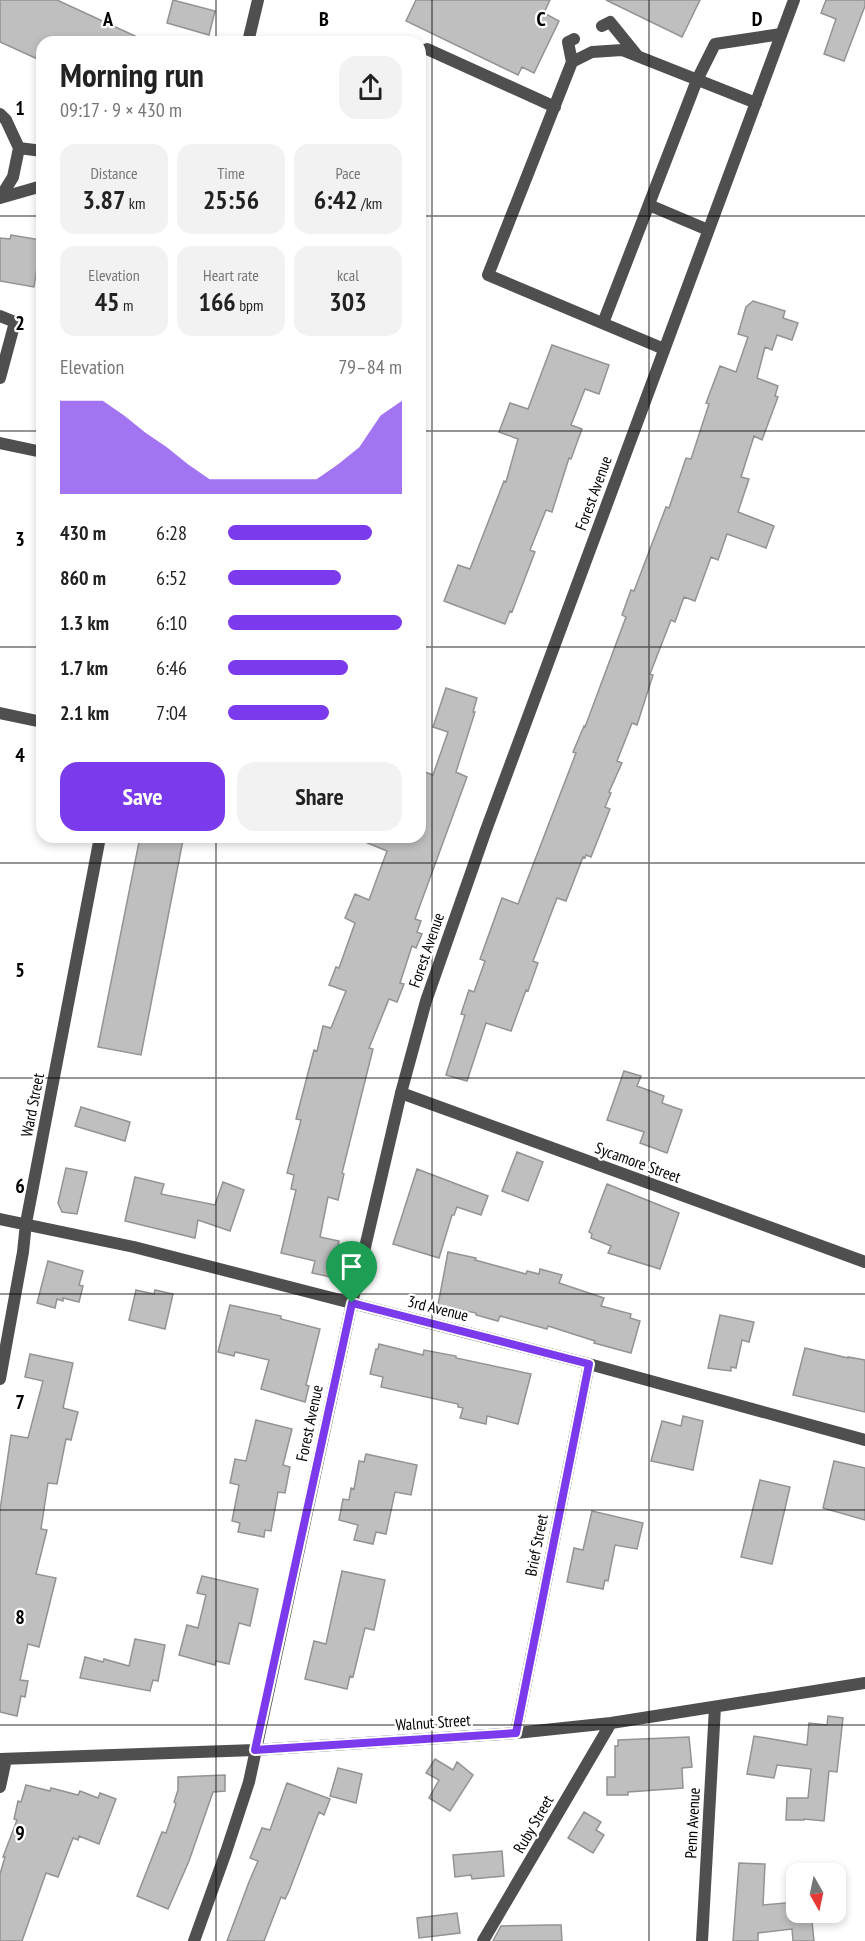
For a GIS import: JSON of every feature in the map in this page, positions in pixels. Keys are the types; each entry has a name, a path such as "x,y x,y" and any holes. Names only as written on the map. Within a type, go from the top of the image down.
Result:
{"street":[{"path":"250,36 258,0"},
{"name":"Forest Avenue","path":"194,1941 249,1782 352,1303 401,1093 426,1001 486,830 794,0"},
{"path":"602,26 610,22 637,56"},
{"path":"603,323 697,80 715,44 781,34"},
{"path":"574,39 568,42 572,62 488,275 664,349"},
{"path":"427,49 555,107"},
{"path":"572,62 592,52 622,50 756,103"},
{"path":"0,114 6,120 19,148 13,177 0,198"},
{"path":"19,148 36,150"},
{"path":"0,198 36,188"},
{"path":"649,205 708,230"},
{"path":"0,316 15,322 0,378"},
{"path":"0,443 36,451"},
{"path":"0,713 36,721"},
{"name":"Ward Street","path":"0,1379 23,1252 26,1223 99,843"},
{"name":"Sycamore Street","path":"401,1093 865,1262"},
{"name":"3rd Avenue","path":"0,1219 134,1247 589,1364 865,1440"},
{"name":"Brief Street","path":"516,1733 589,1364"},
{"name":"Walnut Street","path":"3,1759 255,1750 516,1733 611,1723 865,1683"},
{"name":"Penn Avenue","path":"702,1941 715,1707"},
{"name":"Ruby Street","path":"483,1941 611,1723"},
{"path":"0,1787 3,1759"}],"building":[{"path":"0,0 57,0 135,36 36,36 36,58 0,42"},
{"path":"173,0 215,11 209,35 167,23"},
{"path":"416,0 550,0 544,13 559,21 534,73 522,67 518,75 406,21"},
{"path":"606,0 700,0 682,37"},
{"path":"826,0 865,0 865,6 844,61 824,54 836,19 821,13"},
{"path":"11,235 36,239 34,287 0,281 0,238 10,239"},
{"path":"753,301 785,311 783,318 798,323 792,340 777,335 772,350 765,347 757,378 778,386 775,396 778,397 762,440 754,436 741,477 749,479 738,512 774,526 766,548 727,534 718,560 711,557 695,601 684,597 675,622 671,620 650,674 653,675 637,725 632,723 617,761 622,763 605,807 610,809 591,857 586,855 585,858 583,857 566,901 557,898 533,961 538,963 511,1031 486,1023 467,1081 446,1075 465,1015 461,1014 469,990 474,992 485,961 480,959 502,898 518,904 576,753 573,752 585,727 626,617 622,615 631,590 634,591 666,507 669,508 686,458 691,459 709,404 706,403 720,366 736,372 748,337 738,334 746,307"},
{"path":"552,345 609,365 599,394 585,389 571,425 582,429 571,459 569,458 552,512 546,510 530,550 535,552 512,612 510,611 505,624 444,601 458,565 470,569 504,481 506,482 518,439 499,432 510,403 528,409"},
{"path":"446,688 477,698 473,712 475,712 456,772 467,777 415,919 421,921 417,932 422,934 416,948 412,946 400,983 404,984 397,1002 389,999 369,1048 373,1049 342,1173 344,1174 338,1200 328,1197 320,1237 339,1241 331,1277 312,1273 315,1261 281,1253 296,1190 291,1189 294,1175 287,1173 301,1120 296,1119 314,1050 317,1051 323,1026 331,1028 346,991 329,985 336,967 339,968 355,923 345,918 355,894 369,900 387,851 368,843 426,843 426,772 433,775 448,732 433,727"},
{"path":"139,843 182,843 141,1055 98,1047"},
{"path":"624,1071 641,1076 637,1086 664,1096 662,1103 682,1110 667,1153 640,1143 644,1132 607,1120"},
{"path":"81,1107 130,1122 125,1141 75,1126"},
{"path":"517,1152 543,1162 528,1201 502,1191"},
{"path":"66,1168 87,1172 77,1214 62,1212 58,1203"},
{"path":"417,1169 488,1196 481,1215 457,1207 452,1215 439,1258 393,1244"},
{"path":"135,1177 164,1184 161,1194 215,1205 223,1182 244,1190 230,1231 198,1220 195,1238 125,1221"},
{"path":"607,1184 679,1213 660,1269 608,1253 611,1246 591,1238 592,1234 589,1232"},
{"path":"448,1252 476,1258 475,1260 526,1274 527,1271 539,1274 540,1269 562,1275 559,1283 604,1298 601,1306 631,1314 630,1318 640,1321 631,1353 594,1343 595,1341 548,1326 547,1329 500,1316 498,1321 476,1315 476,1313 438,1305"},
{"path":"48,1261 83,1271 79,1285 83,1286 79,1302 63,1298 63,1301 57,1299 55,1308 37,1303"},
{"path":"136,1290 154,1294 155,1290 173,1294 165,1329 129,1320"},
{"path":"230,1305 281,1316 281,1319 320,1329 306,1385 309,1386 305,1402 261,1389 269,1360 235,1352 234,1356 218,1352"},
{"path":"720,1315 754,1322 749,1342 742,1340 736,1368 731,1367 731,1371 708,1368"},
{"path":"379,1344 423,1355 424,1350 456,1356 456,1358 531,1374 518,1424 487,1416 486,1424 460,1418 463,1408 458,1407 458,1404 381,1387 383,1377 370,1374"},
{"path":"805,1348 865,1360 865,1412 793,1395"},
{"path":"30,1354 73,1363 63,1408 78,1412 71,1440 66,1439 57,1484 48,1483 41,1529 47,1530 36,1574 56,1578 39,1647 28,1644 20,1680 28,1681 25,1697 21,1696 17,1716 0,1712 0,1510 11,1435 28,1438 43,1381 25,1377"},
{"path":"683,1416 703,1421 693,1470 651,1461 662,1421 681,1426"},
{"path":"256,1420 292,1429 283,1465 290,1467 285,1493 278,1492 271,1531 265,1530 264,1537 238,1532 240,1523 232,1521 239,1485 230,1483 235,1459 246,1461"},
{"path":"366,1454 417,1465 411,1495 395,1492 386,1534 376,1532 373,1544 354,1540 358,1525 339,1520 343,1499 349,1500 351,1488 354,1489 359,1461 364,1462"},
{"path":"834,1461 865,1468 865,1520 823,1508"},
{"path":"760,1480 790,1487 772,1564 741,1557"},
{"path":"592,1511 643,1523 637,1549 615,1545 608,1581 605,1580 603,1589 567,1582 574,1548 583,1550"},
{"path":"342,1571 385,1580 374,1630 365,1628 353,1677 350,1676 347,1689 305,1679 314,1641 326,1644"},
{"path":"202,1576 258,1589 250,1626 239,1623 229,1664 216,1661 215,1665 179,1655 187,1625 198,1628 206,1595 197,1593"},
{"path":"135,1639 165,1645 158,1681 153,1680 150,1691 80,1678 85,1657 103,1662 104,1659 129,1666"},
{"path":"828,1716 843,1718 837,1772 829,1771 824,1821 786,1820 787,1798 808,1798 811,1769 777,1765 774,1778 747,1774 754,1736 807,1745 809,1723 827,1725"},
{"path":"689,1737 692,1767 682,1768 683,1788 628,1792 628,1795 607,1795 607,1777 615,1777 615,1746 618,1746 618,1740"},
{"path":"435,1759 453,1770 457,1762 473,1775 450,1811 429,1798 439,1780 426,1773"},
{"path":"338,1768 362,1774 356,1803 330,1796"},
{"path":"225,1775 225,1791 213,1792 189,1861 168,1909 137,1896 162,1832 166,1833 176,1804 174,1802 178,1790 178,1777"},
{"path":"287,1783 330,1799 324,1815 319,1812 289,1891 285,1899 281,1897 264,1941 227,1941 258,1861 250,1858 262,1828 270,1830"},
{"path":"26,1785 78,1795 80,1791 98,1798 100,1793 116,1799 99,1844 79,1836 78,1840 73,1838 58,1877 46,1873 22,1941 0,1941 0,1874 5,1857 3,1857 17,1820 14,1819 18,1801 21,1802"},
{"path":"584,1812 601,1822 596,1830 604,1835 593,1853 568,1838"},
{"path":"502,1851 504,1876 472,1879 471,1875 455,1877 453,1855"},
{"path":"739,1863 765,1864 763,1905 786,1903 786,1923 812,1923 814,1941 793,1941 792,1929 758,1933 758,1941 733,1941"},
{"path":"457,1913 460,1933 419,1938 417,1918"},
{"path":"561,1925 562,1941 493,1941 501,1926"}],"route":[{"path":"352,1303 589,1364 516,1733 255,1750 352,1303"}]}
